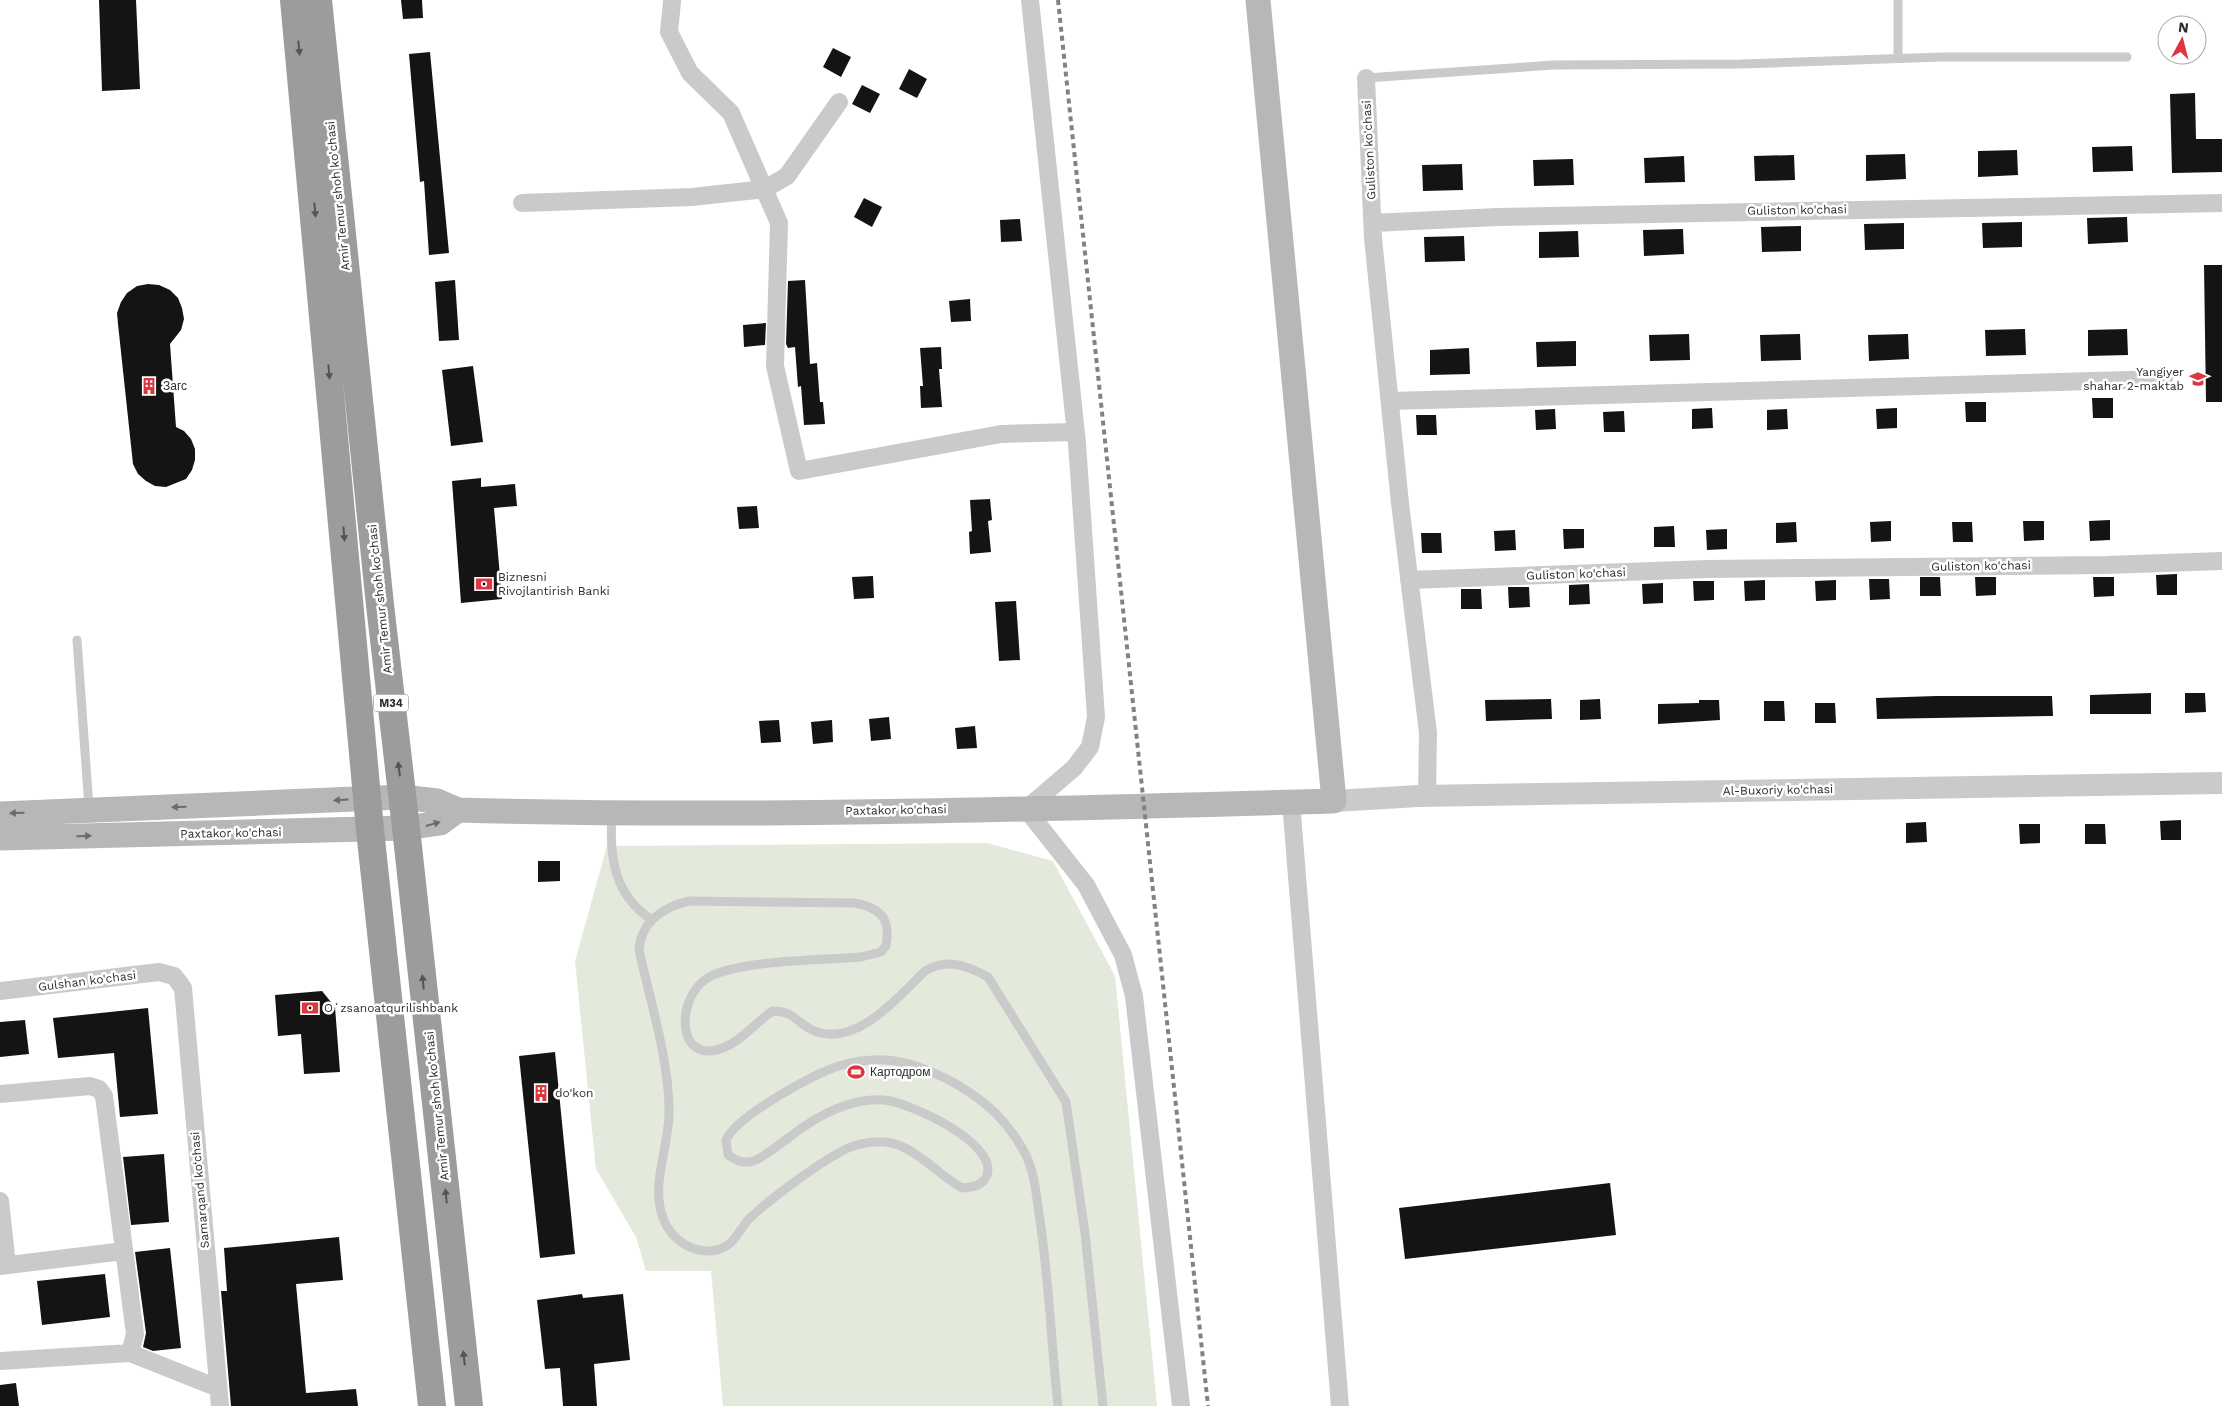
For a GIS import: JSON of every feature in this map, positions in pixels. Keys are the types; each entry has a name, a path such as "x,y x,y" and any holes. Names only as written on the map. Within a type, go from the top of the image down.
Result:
{"highway":[{"name":"Amir Temur shoh ko'chasi","path":"294,0 370,830 432,1406"},
{"name":"Amir Temur shoh ko'chasi","path":"318,0 380,605 469,1406"}],"main road":[{"path":"1258,0 1334,801"},
{"name":"Paxtakor ko'chasi","path":"0,814 402,797 437,801 458,810 612,814 1026,809 1334,801"},
{"name":"Paxtakor ko'chasi","path":"0,838 406,828 440,823 458,810"}],"street":[{"path":"1030,0 1076,432 1096,717 1090,747 1074,768 1026,809 1065,857 1090,892 1123,955 1134,996 1181,1406"},
{"path":"672,2 669,32 690,73 732,113 779,223 775,366 799,471 1001,434 1076,432"},
{"name":"Guliston ko'chasi","path":"1366,78 1372,223 1409,580 1428,733 1427,796"},
{"path":"522,203 692,197 765,189 787,176 840,102"},
{"name":"Guliston ko'chasi","path":"1372,223 1517,216 2222,204"},
{"path":"1390,401 2164,379"},
{"name":"Guliston ko'chasi","path":"1409,580 1707,569 2222,561"},
{"name":"Al-Buxoriy ko'chasi","path":"1334,801 1427,796 2222,783"},
{"path":"1291,802 1340,1406"},
{"name":"Gulshan ko'chasi","path":"0,991 159,972 174,976"},
{"name":"Samarqand ko‘chasi","path":"174,976 183,988 220,1406"},
{"path":"0,1094 90,1086 99,1089 104,1096 135,1334 130,1353"},
{"path":"0,1201 4,1265 124,1251"},
{"path":"0,1361 130,1353 218,1388"}],"lane":[{"path":"1898,0 1898,58"},
{"path":"1366,78 1554,65 1741,64 1898,58 2126,57"},
{"path":"77,640 89,811"},
{"path":"612,814 611,847 618,881 634,906 652,920"},
{"path":"1058,1406 1043,1237 1030,1165 1023,1149 1005,1121 988,1105 934,1073 914,1065 874,1058 836,1067 769,1103 733,1129 726,1140 728,1155 744,1163 756,1160 815,1119 833,1110 868,1100 883,1100 910,1106 964,1137 984,1157 988,1174 983,1183 976,1187 962,1188 911,1152 888,1142 877,1142 849,1148 828,1160 772,1200 749,1220 731,1242 718,1250 705,1250 687,1246 673,1236 663,1220 659,1203 659,1185 668,1130 668,1087 639,950 640,940 652,920 672,905 706,901 855,903 868,906 885,918 889,929 886,946 874,954 861,957 752,966 723,971 709,977 690,999 684,1020 688,1037 694,1046 703,1050 725,1047 773,1011 790,1014 807,1028 819,1033 851,1030 866,1024 877,1016 925,970 935,965 958,964 988,977 1066,1102 1085,1233 1103,1406"}],"green space":[{"name":"Картодром","path":"987,843 1053,861 1115,976 1157,1406 723,1406 711,1271 646,1271 636,1237 596,1169 575,961 607,846"}],"building":[{"path":"99,0 136,0 140,89 102,91"},
{"path":"401,0 422,0 423,18 403,19"},
{"path":"833,48 851,57 841,77 823,67"},
{"path":"430,52 449,253 429,255 424,181 420,182 409,54"},
{"path":"909,69 927,79 917,98 899,89"},
{"path":"862,85 880,94 870,113 852,104"},
{"path":"2195,93 2196,139 2222,139 2222,172 2172,173 2170,94"},
{"path":"2132,146 2133,171 2093,172 2092,147"},
{"path":"2017,150 2018,175 1978,177 1978,151"},
{"path":"1905,154 1906,179 1866,181 1866,155"},
{"path":"1794,155 1795,180 1755,181 1754,156"},
{"path":"1684,156 1685,182 1645,183 1644,158"},
{"path":"1573,159 1574,185 1534,186 1533,160"},
{"path":"1462,164 1463,190 1423,191 1422,165"},
{"path":"864,198 882,207 872,227 854,217"},
{"path":"2127,217 2128,242 2088,244 2087,218"},
{"path":"1020,219 1022,241 1001,242 1000,220"},
{"path":"2022,222 2022,247 1983,248 1982,223"},
{"path":"1904,223 1904,249 1865,250 1864,224"},
{"path":"1801,226 1801,251 1762,252 1761,227"},
{"path":"1683,229 1684,254 1644,256 1643,230"},
{"path":"1578,231 1579,257 1539,258 1539,232"},
{"path":"1464,236 1465,261 1425,262 1424,237"},
{"path":"2204,265 2222,265 2222,402 2206,402"},
{"path":"455,280 459,340 439,341 435,282"},
{"path":"805,280 810,364 817,363 820,402 823,402 825,424 804,425 801,386 798,387 795,347 788,348 786,344 788,281"},
{"name":"Загс","path":"159,285 170,290 178,298 184,319 181,330 170,344 176,427 184,431 191,439 195,449 195,460 192,470 186,479 166,487 155,486 146,481 138,474 133,464 117,313 127,293 137,286"},
{"path":"970,299 971,321 951,322 949,301"},
{"path":"766,323 765,345 744,347 743,325"},
{"path":"2025,329 2026,355 1986,356 1985,330"},
{"path":"2127,329 2128,355 2088,356 2088,330"},
{"path":"1689,334 1690,360 1650,361 1649,335"},
{"path":"1800,334 1801,360 1761,361 1760,335"},
{"path":"1908,334 1909,359 1869,361 1868,335"},
{"path":"1576,341 1576,366 1537,367 1536,342"},
{"path":"941,347 942,369 939,369 942,407 921,408 920,386 923,386 920,348"},
{"path":"1469,348 1470,374 1430,375 1430,350"},
{"path":"473,366 483,442 451,446 442,370"},
{"path":"2092,398 2113,398 2113,418 2093,418"},
{"path":"1965,402 1986,402 1986,422 1966,422"},
{"path":"1712,408 1713,428 1692,429 1692,409"},
{"path":"1897,408 1897,428 1877,429 1876,409"},
{"path":"1555,409 1556,429 1536,430 1535,410"},
{"path":"1787,409 1788,429 1767,430 1767,410"},
{"path":"1624,411 1625,432 1604,432 1603,412"},
{"path":"1416,415 1436,415 1437,435 1417,435"},
{"path":"481,478 481,487 515,484 517,506 494,508 502,599 461,603 452,481"},
{"path":"990,499 992,520 988,521 991,552 970,554 969,532 972,531 970,500"},
{"path":"757,506 759,528 739,529 737,507"},
{"path":"2110,520 2110,540 2090,541 2089,521"},
{"path":"1891,521 1891,541 1871,542 1870,522"},
{"path":"2023,521 2044,521 2044,540 2024,541"},
{"path":"1796,522 1797,542 1776,543 1776,523"},
{"path":"1952,522 1972,522 1973,542 1953,542"},
{"path":"1674,526 1675,547 1654,547 1654,527"},
{"path":"1563,529 1584,529 1584,548 1564,549"},
{"path":"1727,529 1727,549 1707,550 1706,530"},
{"path":"1515,530 1516,550 1495,551 1494,531"},
{"path":"1421,533 1441,533 1442,553 1422,553"},
{"path":"2177,574 2177,595 2157,595 2156,575"},
{"path":"873,576 874,598 854,599 852,577"},
{"path":"1920,577 1940,577 1941,596 1920,596"},
{"path":"1975,577 1996,577 1996,595 1976,596"},
{"path":"2093,577 2114,577 2114,596 2094,597"},
{"path":"1869,579 1889,579 1890,599 1870,600"},
{"path":"1765,580 1765,600 1745,601 1744,581"},
{"path":"1836,580 1836,600 1816,601 1815,581"},
{"path":"1693,581 1714,581 1714,600 1694,601"},
{"path":"1663,583 1663,603 1643,604 1642,584"},
{"path":"1589,584 1590,604 1569,605 1569,585"},
{"path":"1508,587 1529,587 1530,607 1509,608"},
{"path":"1461,589 1481,589 1482,609 1461,609"},
{"path":"1016,601 1020,660 999,661 995,602"},
{"path":"2151,693 2151,714 2090,714 2090,695"},
{"path":"2185,693 2205,693 2206,712 2185,713"},
{"path":"2052,696 2053,716 1877,719 1876,698"},
{"path":"1551,699 1552,719 1486,721 1485,700"},
{"path":"1600,699 1601,719 1580,720 1580,700"},
{"path":"1699,700 1719,700 1720,720 1658,724 1658,704 1699,703"},
{"path":"1764,701 1784,701 1785,721 1764,721"},
{"path":"1815,703 1835,703 1836,723 1815,723"},
{"path":"889,717 891,739 871,741 869,719"},
{"path":"779,720 781,742 761,743 759,721"},
{"path":"832,720 833,742 813,744 811,722"},
{"path":"975,726 977,748 957,749 955,728"},
{"path":"2181,820 2181,840 2161,840 2160,821"},
{"path":"1926,822 1927,842 1906,843 1906,823"},
{"path":"2019,824 2040,824 2040,843 2020,844"},
{"path":"2085,824 2105,824 2106,844 2085,844"},
{"path":"538,861 560,861 560,881 538,882"},
{"path":"322,991 335,1007 340,1072 304,1074 301,1034 278,1036 275,995"},
{"path":"148,1008 158,1114 120,1117 114,1053 58,1058 53,1018"},
{"path":"25,1020 29,1054 0,1057 0,1022"},
{"path":"555,1052 575,1254 540,1258 519,1056"},
{"path":"164,1154 169,1222 131,1225 123,1157"},
{"path":"1610,1183 1616,1235 1405,1259 1399,1208"},
{"path":"339,1237 343,1280 296,1284 306,1393 356,1389 358,1406 231,1406 221,1291 227,1291 224,1248"},
{"path":"170,1248 181,1348 153,1351 143,1347 146,1333 135,1252"},
{"path":"105,1274 110,1317 42,1325 37,1281"},
{"path":"582,1294 583,1298 623,1294 630,1360 594,1364 597,1406 563,1406 560,1368 545,1369 537,1300"},
{"path":"16,1383 19,1406 0,1406 0,1385"}],"railway":[{"path":"1058,0 1208,1406"}],"place":[{"name":"Yangiyer shahar 2-maktab","path":"2198,379"},
{"name":"Загс","path":"149,386"},
{"name":"Biznesni Rivojlantirish Banki","path":"484,584"},
{"name":"Oʻzsanoatqurilishbank","path":"310,1008"},
{"name":"Картодром","path":"856,1072"},
{"name":"do'kon","path":"541,1093"}]}
